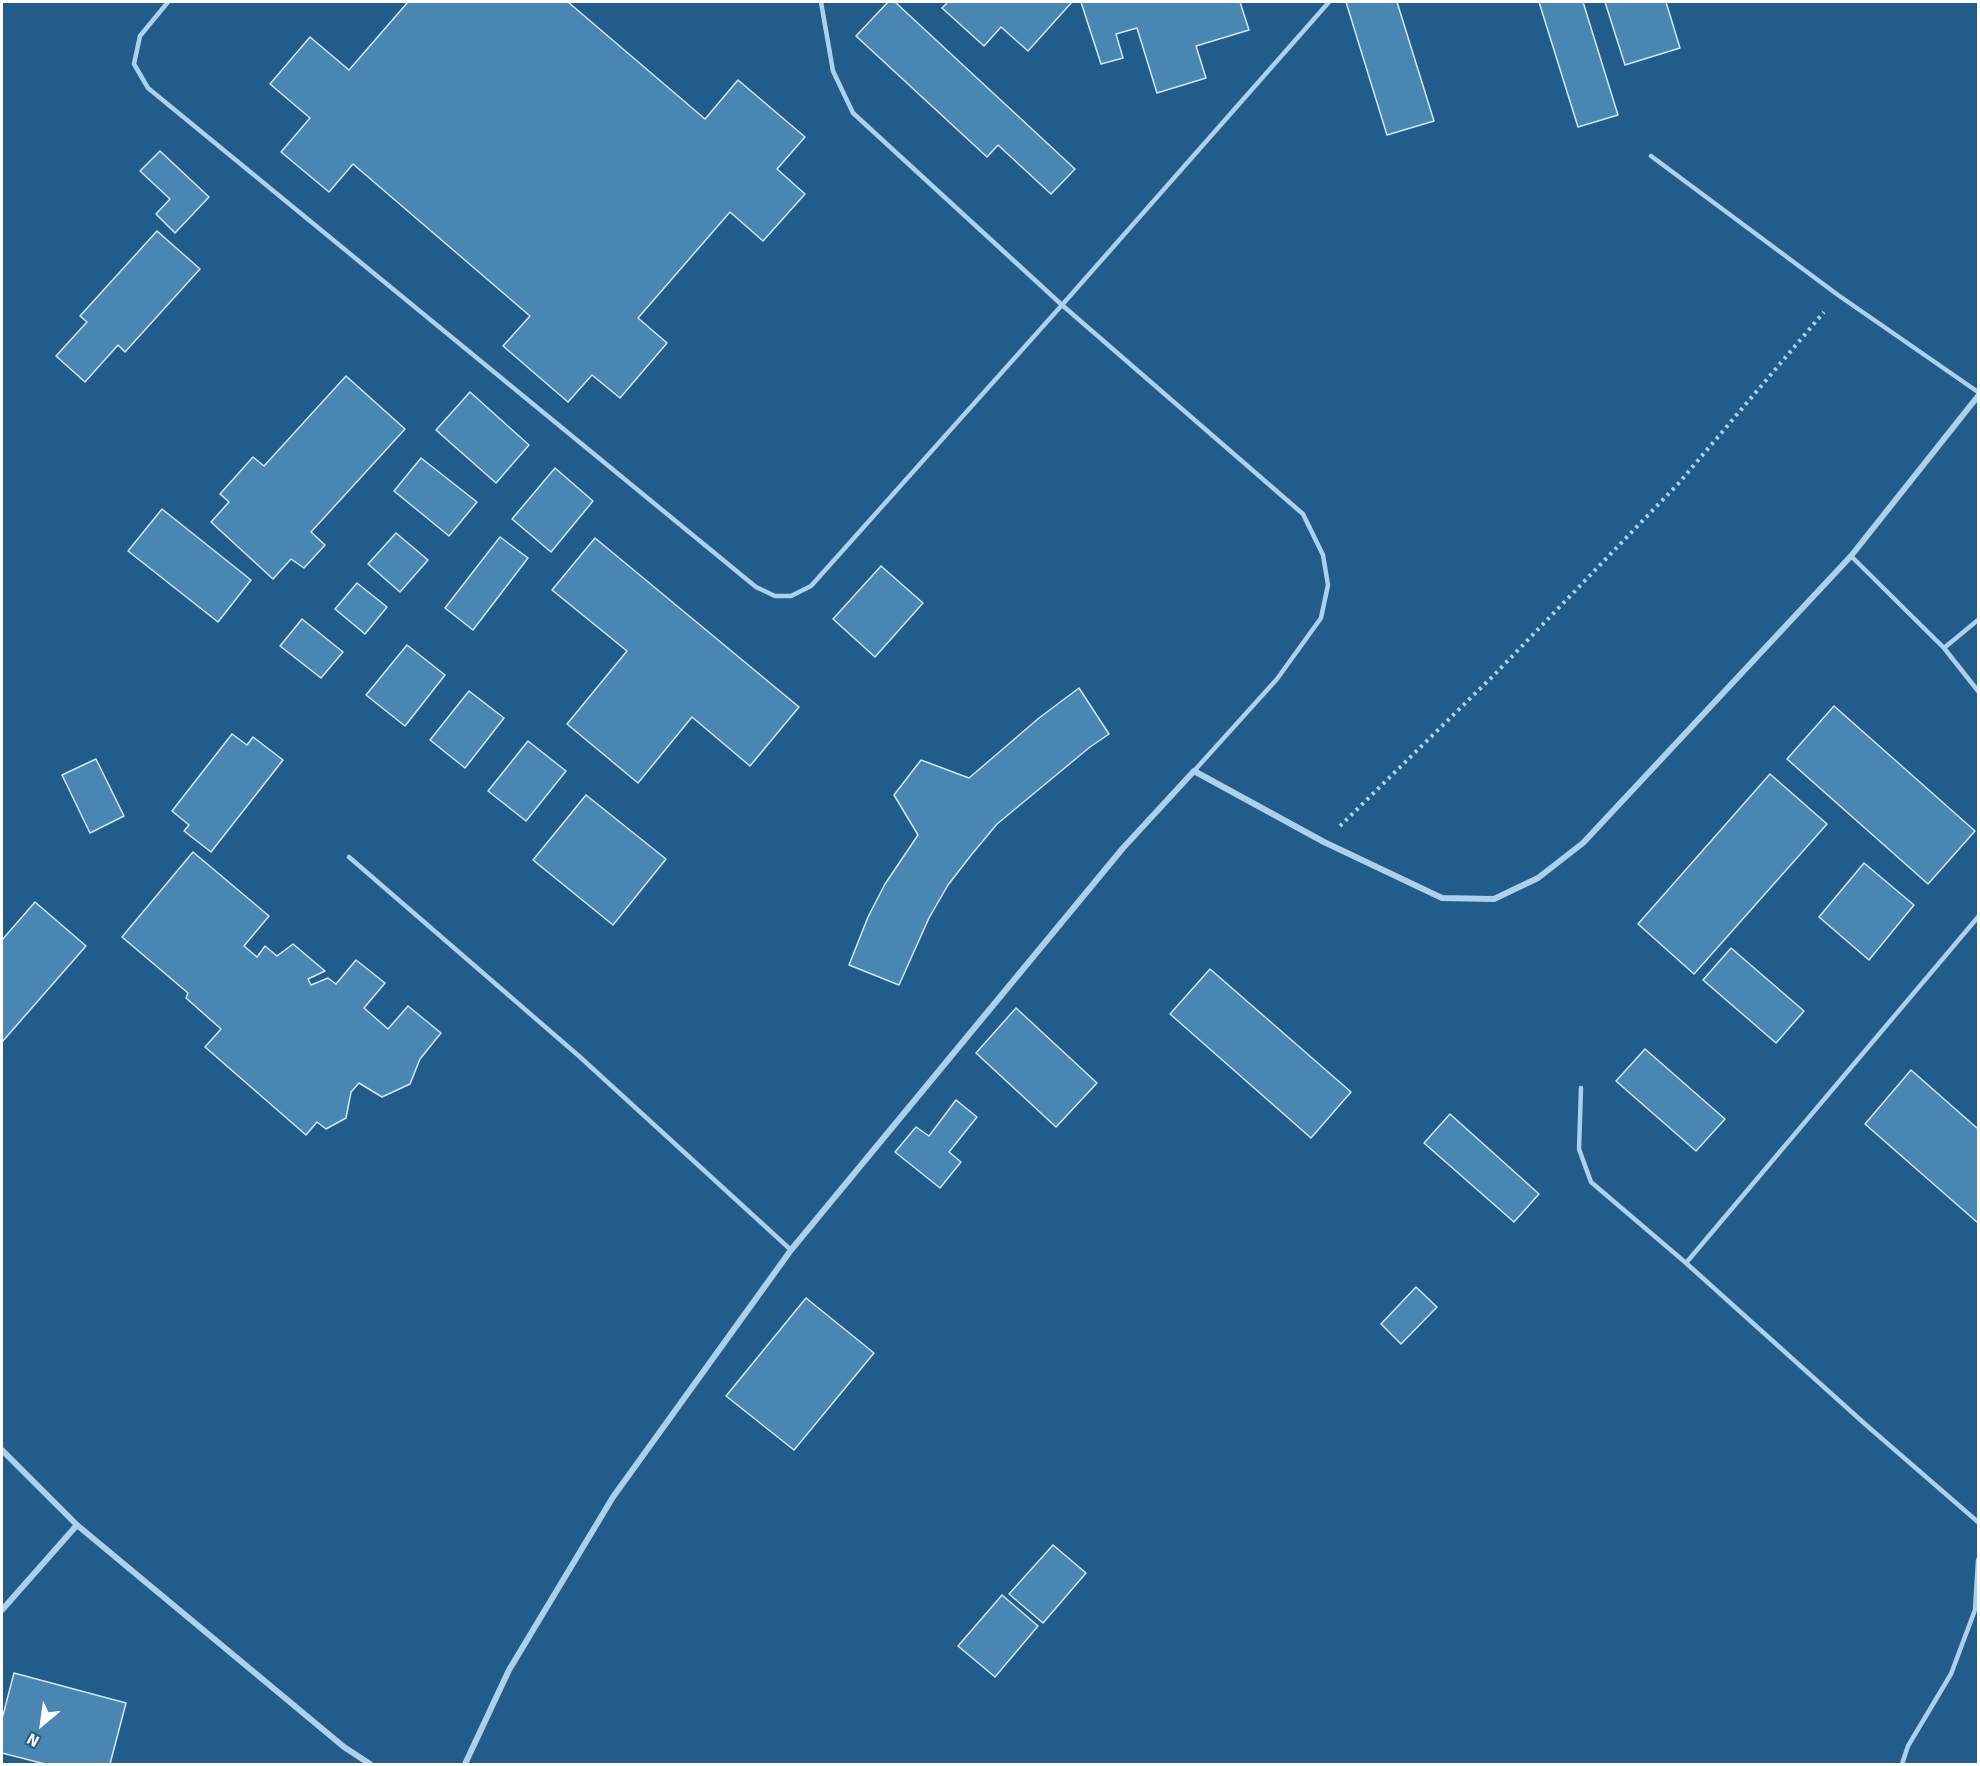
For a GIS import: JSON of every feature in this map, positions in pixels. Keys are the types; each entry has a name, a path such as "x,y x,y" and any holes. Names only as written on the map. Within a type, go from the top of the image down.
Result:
{"street":[{"path":"465,1764 509,1670 613,1497 791,1250 1123,848 1194,771 1324,842 1442,898 1494,899 1538,878 1583,843 1851,556 1978,394"},
{"path":"2,1450 77,1525 344,1747 370,1764"},
{"path":"2,1610 77,1525"}],"lane":[{"path":"168,2 140,36 134,64 148,88 747,580 775,597 791,596 811,586 1329,2"},
{"path":"821,2 833,71 853,113 1062,305 1303,514 1323,555 1328,585 1321,618 1277,679 1194,771"},
{"path":"1651,156 1838,295 1978,394"},
{"path":"1851,556 1944,648 1978,691"},
{"path":"1944,648 1978,620"},
{"path":"349,857 580,1057 791,1250"},
{"path":"1686,1263 1978,917"},
{"path":"1581,1088 1579,1149 1591,1182 1686,1263 1978,1522"},
{"path":"1902,1764 1908,1746 1950,1674 1975,1610 1978,1560"}],"path":[{"path":"1324,842 1495,674 1678,484 1838,295"}],"building":[{"path":"408,2 568,2 705,119 738,80 805,137 777,169 805,194 763,241 730,212 638,318 667,343 620,398 592,375 568,402 503,346 530,316 353,164 329,192 281,152 310,118 270,84 310,37 349,70"},
{"path":"888,2 895,2 1075,169 1051,194 998,145 987,157 856,36"},
{"path":"948,2 1072,2 1028,51 1001,27 984,46 942,8"},
{"path":"1081,2 1240,2 1249,30 1196,46 1206,78 1157,93 1137,28 1116,34 1123,58 1101,64"},
{"path":"1346,2 1397,2 1434,121 1387,135"},
{"path":"1539,2 1583,2 1618,115 1578,127"},
{"path":"1605,2 1666,2 1680,48 1625,65"},
{"path":"160,151 209,197 175,233 156,214 170,199 140,171"},
{"path":"157,231 200,269 125,352 118,345 85,382 56,356 87,322 80,316"},
{"path":"346,376 405,429 311,532 325,545 304,568 291,559 273,579 211,522 229,502 220,494 253,457 264,466"},
{"path":"470,392 529,445 496,483 436,430"},
{"path":"421,458 477,502 449,536 394,491"},
{"path":"555,468 593,501 551,552 512,519"},
{"path":"162,509 251,580 218,622 128,551"},
{"path":"396,533 428,560 400,592 368,564"},
{"path":"500,537 528,558 473,630 445,608"},
{"path":"595,538 799,707 750,766 692,717 638,783 567,724 627,651 552,590"},
{"path":"881,566 923,603 875,657 833,619"},
{"path":"357,583 387,607 365,634 335,609"},
{"path":"302,619 343,652 321,678 280,646"},
{"path":"407,645 445,675 405,726 366,695"},
{"path":"1079,688 1109,734 997,824 948,885 929,918 899,985 849,965 868,917 885,884 918,835 894,795 921,760 969,778 1039,718"},
{"path":"469,691 504,718 465,768 430,740"},
{"path":"1834,706 1975,831 1928,884 1787,759"},
{"path":"232,734 247,745 253,737 283,760 211,852 184,831 189,825 172,811"},
{"path":"528,741 566,771 526,821 488,791"},
{"path":"96,759 124,816 90,833 62,775"},
{"path":"1770,774 1827,824 1694,974 1638,924"},
{"path":"586,795 666,859 613,925 533,860"},
{"path":"193,852 269,916 244,946 257,957 265,946 277,956 293,944 325,971 308,979 311,985 328,978 336,984 356,960 385,983 364,1008 388,1029 408,1006 441,1033 420,1059 410,1084 382,1097 359,1083 351,1092 346,1118 326,1129 317,1122 306,1135 205,1047 221,1029 186,998 188,993 122,937"},
{"path":"1864,863 1914,905 1869,960 1819,917"},
{"path":"35,902 86,946 2,1042 2,940"},
{"path":"1731,948 1804,1011 1776,1043 1703,980"},
{"path":"1210,969 1351,1092 1311,1138 1170,1014"},
{"path":"1016,1008 1097,1083 1056,1127 976,1053"},
{"path":"1645,1049 1725,1119 1696,1151 1616,1081"},
{"path":"1911,1070 1978,1129 1978,1223 1865,1124"},
{"path":"956,1100 977,1117 949,1152 961,1162 940,1188 895,1152 916,1127 929,1136"},
{"path":"1450,1114 1539,1194 1514,1222 1424,1143"},
{"path":"1416,1287 1437,1307 1401,1344 1381,1324"},
{"path":"806,1298 874,1353 794,1450 726,1396"},
{"path":"1053,1545 1086,1573 1043,1623 1009,1594"},
{"path":"1002,1595 1038,1626 995,1677 958,1646"},
{"path":"14,1673 126,1703 110,1764 45,1764 2,1753 2,1719"}]}
